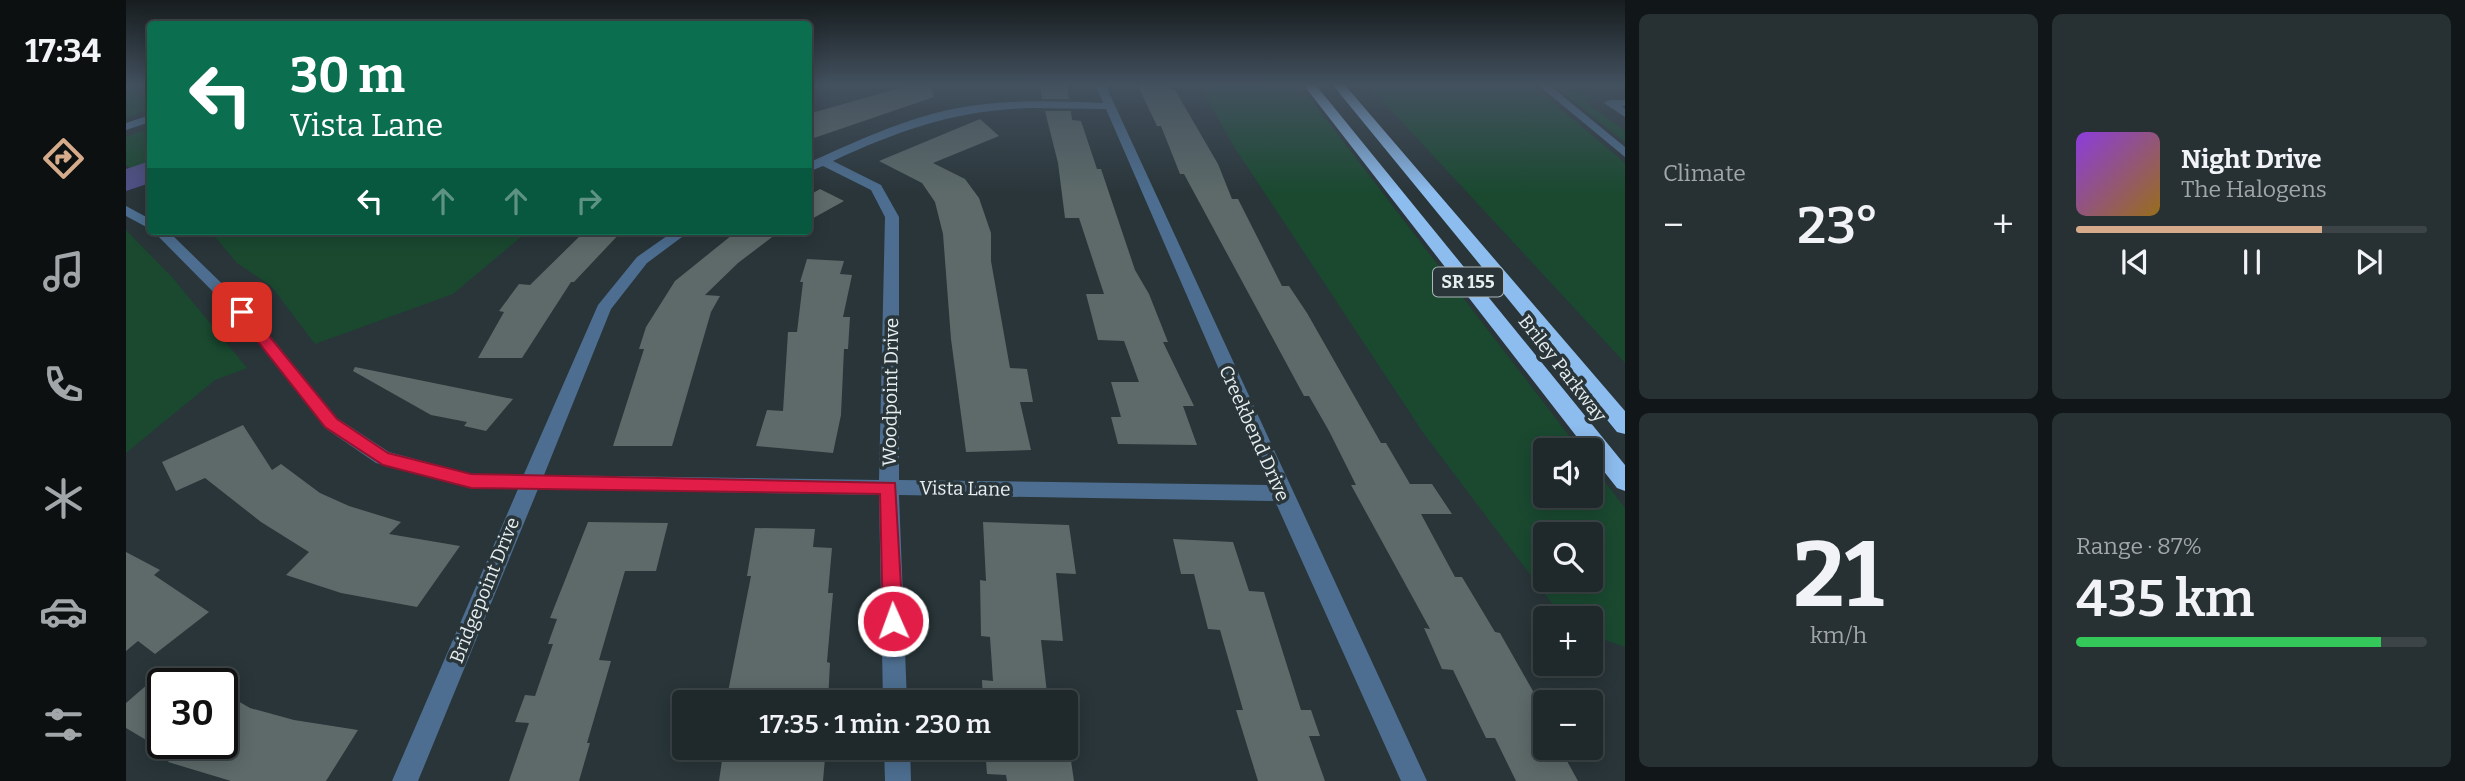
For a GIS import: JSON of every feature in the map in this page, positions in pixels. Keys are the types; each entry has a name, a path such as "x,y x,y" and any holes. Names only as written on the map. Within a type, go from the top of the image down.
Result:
{"highway":[{"name":"Briley Parkway","path":"1338,120 1625,482"},
{"name":"Briley Parkway","path":"1369,120 1625,426"}],"street":[{"path":"126,127 143,120"},
{"path":"816,164 885,132 925,120"},
{"name":"Creekbend Drive","path":"1115,120 1414,781"},
{"path":"1586,120 1625,153"},
{"name":"Woodpoint Drive","path":"816,164 876,188 892,217 889,487 895,690"},
{"path":"126,210 147,223"},
{"name":"Vista Lane","path":"164,235 242,312 331,423 383,458 471,481 1282,494"},
{"name":"Bridgepoint Drive","path":"405,781 604,309 642,260 677,235"},
{"path":"897,760 898,781"}],"green space":[{"path":"1219,120 1327,120 1571,438 1533,438 1533,508 1603,508 1603,480 1625,508 1625,647 1603,639 1603,606 1554,606 1543,592 1603,592 1603,522 1533,522 1533,578 1424,434"},
{"path":"1401,120 1574,120 1625,163 1625,363"},
{"path":"1598,120 1611,120 1625,131 1625,142"},
{"path":"147,129 147,167 137,172 126,165 126,137"},
{"path":"126,230 172,277 247,368 215,380 126,453"},
{"path":"213,235 523,235 453,294 315,344 271,286 237,263"}],"building":[{"path":"812,120 865,120 812,139"},
{"path":"977,120 982,120 999,136 933,163 965,179 979,198 991,233 991,261 1010,368 1027,369 1033,402 1020,402 1031,450 966,452 951,339 943,234 935,202 922,183 879,161"},
{"path":"1047,120 1081,121 1097,169 1101,169 1135,270 1149,294 1168,342 1163,342 1194,406 1183,406 1197,445 1118,444 1111,417 1121,417 1111,382 1139,382 1124,341 1098,340 1086,294 1104,294 1079,218 1065,218 1058,163"},
{"path":"1154,120 1193,120 1218,164 1232,199 1238,199 1282,286 1289,286 1307,313 1381,443 1386,443 1410,484 1432,484 1452,514 1421,514 1455,577 1462,577 1495,632 1500,633 1533,691 1533,760 1567,761 1578,781 1516,781 1495,738 1486,738 1453,670 1442,669 1424,628 1430,629 1351,485 1356,485 1329,431 1309,396 1304,396 1184,174 1180,174 1161,126 1157,126"},
{"path":"820,189 844,201 812,219 812,194"},
{"path":"581,235 618,235 574,282 571,282 522,358 478,358 504,312 499,311 519,284 530,285"},
{"path":"732,235 775,235 738,263 705,295 720,296 711,312 672,446 613,446 644,349 639,349 646,327 675,281"},
{"path":"807,259 844,261 840,274 852,275 843,317 850,317 848,349 844,349 841,415 833,453 756,446 767,410 783,411 788,332 797,332 803,282 800,282"},
{"path":"355,367 513,399 486,431 464,426 467,422 431,415 353,371"},
{"path":"243,425 272,470 281,464 320,493 349,506 401,522 389,534 460,546 417,607 341,593 286,575 309,552 261,522 205,478 176,491 162,462"},
{"path":"588,522 668,523 656,571 625,571 599,660 611,661 579,781 509,781 529,723 515,722 525,695 535,696 553,644 548,644 557,619 550,618"},
{"path":"983,522 1069,525 1076,574 1056,573 1063,641 1041,640 1047,690 982,690 982,680 993,681 990,637 981,636 980,580 986,581"},
{"path":"755,528 815,529 813,547 832,548 828,593 833,593 827,662 830,663 829,690 728,690 751,576 747,576"},
{"path":"1173,539 1233,542 1249,591 1264,592 1301,710 1311,710 1320,736 1309,736 1325,781 1258,781 1236,710 1243,710 1220,630 1208,629 1194,574 1181,574"},
{"path":"126,552 160,570 154,575 209,612 155,654 138,641 126,651"},
{"path":"147,685 147,741 126,728 126,703"},
{"path":"238,701 250,708 294,720 358,730 326,781 231,781 168,762 170,759 238,759"},
{"path":"722,760 825,760 823,781 719,781"},
{"path":"986,760 1071,760 1074,781 1007,781 1006,775 987,774"}],"waterway":[{"path":"126,181 147,172"}],"route":[{"path":"242,312 331,423 383,458 471,481 889,487 893,621"}]}
